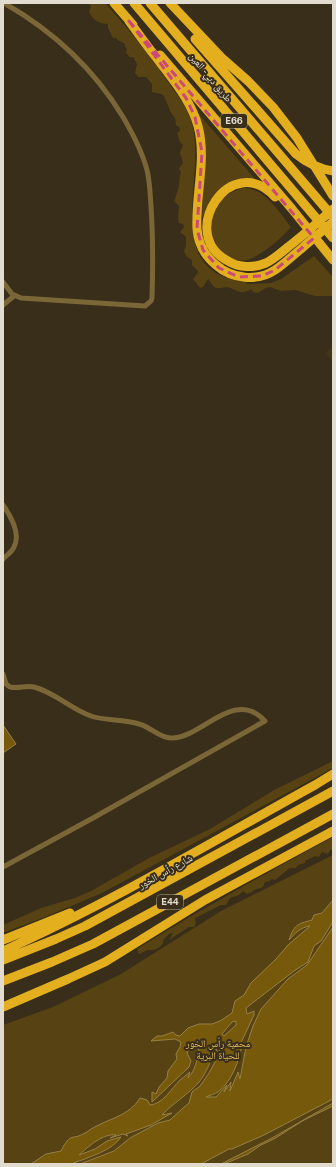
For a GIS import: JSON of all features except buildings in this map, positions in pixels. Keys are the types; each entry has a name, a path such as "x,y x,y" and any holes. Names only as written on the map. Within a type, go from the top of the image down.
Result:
{"highway":[{"path":"114,3 169,64 292,209 333,260"},
{"name":"طريق دبي - العين","path":"134,3 333,238"},
{"name":"طريق دبي - العين","path":"150,3 333,216"},
{"path":"166,3 288,146 311,165 333,171"},
{"path":"170,3 215,51 248,81 273,107 297,138 333,196"},
{"path":"129,21 186,98 195,117 202,152 197,229 200,244 212,262 225,272 239,277 254,278 269,274 275,270 333,210"},
{"path":"292,209 261,186 250,183 239,184 222,192 213,203 208,217 207,230 212,246 219,255 230,262 241,266 253,266 265,263 298,245 333,222"},
{"path":"3,951 57,926 120,893 333,774"},
{"path":"315,785 333,778"},
{"name":"شارع رأس الخور","path":"3,960 85,926 333,791"},
{"name":"E44","path":"3,981 93,944 333,814"},
{"path":"3,1006 48,988 105,962 205,900 333,831"},
{"path":"3,940 120,893"},
{"path":"3,1001 48,988"}],"street":[{"path":"3,282 14,296 21,298 145,306 151,302 152,298 153,235 149,182 144,160 134,136 116,106 81,62 43,28 4,3"},
{"path":"3,305 14,296"},
{"path":"3,505 14,525 16,537 14,547 3,559"},
{"path":"3,674 6,684 10,688 26,686 33,687 91,716 137,723 152,729 160,736 166,738 184,736 223,714 233,711 244,710 254,713 265,721 94,818 3,867"}],"highlighted area":[{"path":"129,21 314,238 275,270 262,276 239,277 219,268 203,250 197,229 202,152 195,117 186,98"}],"shaded area":[{"path":"333,346 333,362 325,353"},
{"path":"3,725 16,744 3,753"},
{"path":"333,900 333,922 321,941 314,946 308,962 246,1008 247,1014 254,1011 254,1015 239,1047 242,1046 234,1071 223,1088 217,1093 206,1097 216,1097 227,1085 224,1092 231,1082 230,1091 238,1072 240,1079 246,1047 261,1009 288,979 307,965 333,927 333,1099 264,1135 229,1149 201,1164 80,1164 114,1151 130,1138 158,1123 170,1120 189,1103 192,1092 200,1086 209,1073 220,1053 219,1046 216,1047 217,1052 199,1082 191,1091 162,1115 172,1113 151,1125 126,1134 128,1136 123,1134 110,1138 116,1135 101,1138 79,1155 95,1149 107,1141 121,1137 106,1150 73,1163 74,1164 31,1164 46,1154 61,1151 70,1139 125,1113 136,1104 140,1098 147,1100 150,1105 159,1102 180,1080 190,1072 188,1078 193,1072 200,1053 197,1046 189,1049 187,1053 191,1061 189,1067 152,1102 152,1092 156,1094 159,1087 167,1078 168,1071 177,1059 176,1054 181,1042 175,1039 151,1041 157,1036 162,1036 173,1032 180,1036 188,1028 199,1024 212,1024 220,1021 232,1013 235,1001 244,995 251,983 288,945 310,926 295,933 289,940 295,928 299,924 312,920 314,915 322,913","holes":["236,1021 236,1025 224,1036 222,1034 232,1022"]},
{"path":"333,1103 333,1106 304,1120 248,1154 221,1164 272,1138"}],"green space":[{"path":"88,3 105,3 137,40 188,112 195,139 192,216 194,240 202,260 219,274 246,282 247,284 271,283 281,279 314,256 333,277 333,296 315,296 295,290 281,291 270,287 258,293 253,292 251,289 242,292 227,287 216,288 208,279 203,287 200,288 193,279 198,271 192,265 192,260 186,256 184,251 186,246 186,237 180,232 184,227 183,224 179,223 179,206 174,201 179,188 181,173 179,168 183,163 180,153 183,145 180,142 177,133 180,131 180,128 176,125 175,118 171,113 164,96 152,92 152,84 146,77 138,77 135,73 137,64 133,57 130,57 126,53 127,49 125,44 116,38 113,38 108,28 108,24 99,22 92,17 89,12 91,6"},
{"path":"198,113 255,179 237,181 222,188 211,200 203,217 200,216 205,152"},
{"path":"243,188 251,189 265,196 291,227 277,241 259,255 247,260 234,260 224,254 216,244 212,232 212,219 217,206 227,195"},
{"path":"333,761 333,768 102,893 3,933 3,925 41,908 75,898 91,891 149,858 210,829 274,790"},
{"path":"333,837 333,850 330,850 328,854 322,852 319,857 315,856 305,861 305,863 298,865 296,868 290,868 275,880 271,879 270,881 265,882 263,887 252,892 247,894 243,891 239,895 230,898 226,905 221,905 195,918 196,924 194,927 189,927 169,940 173,933 169,934 163,940 160,947 139,954 137,949 161,934"},
{"name":"محمية رأس الخور للحياة البرية","path":"333,855 333,1164 3,1164 3,1025 53,1007 121,974 221,911"}]}
